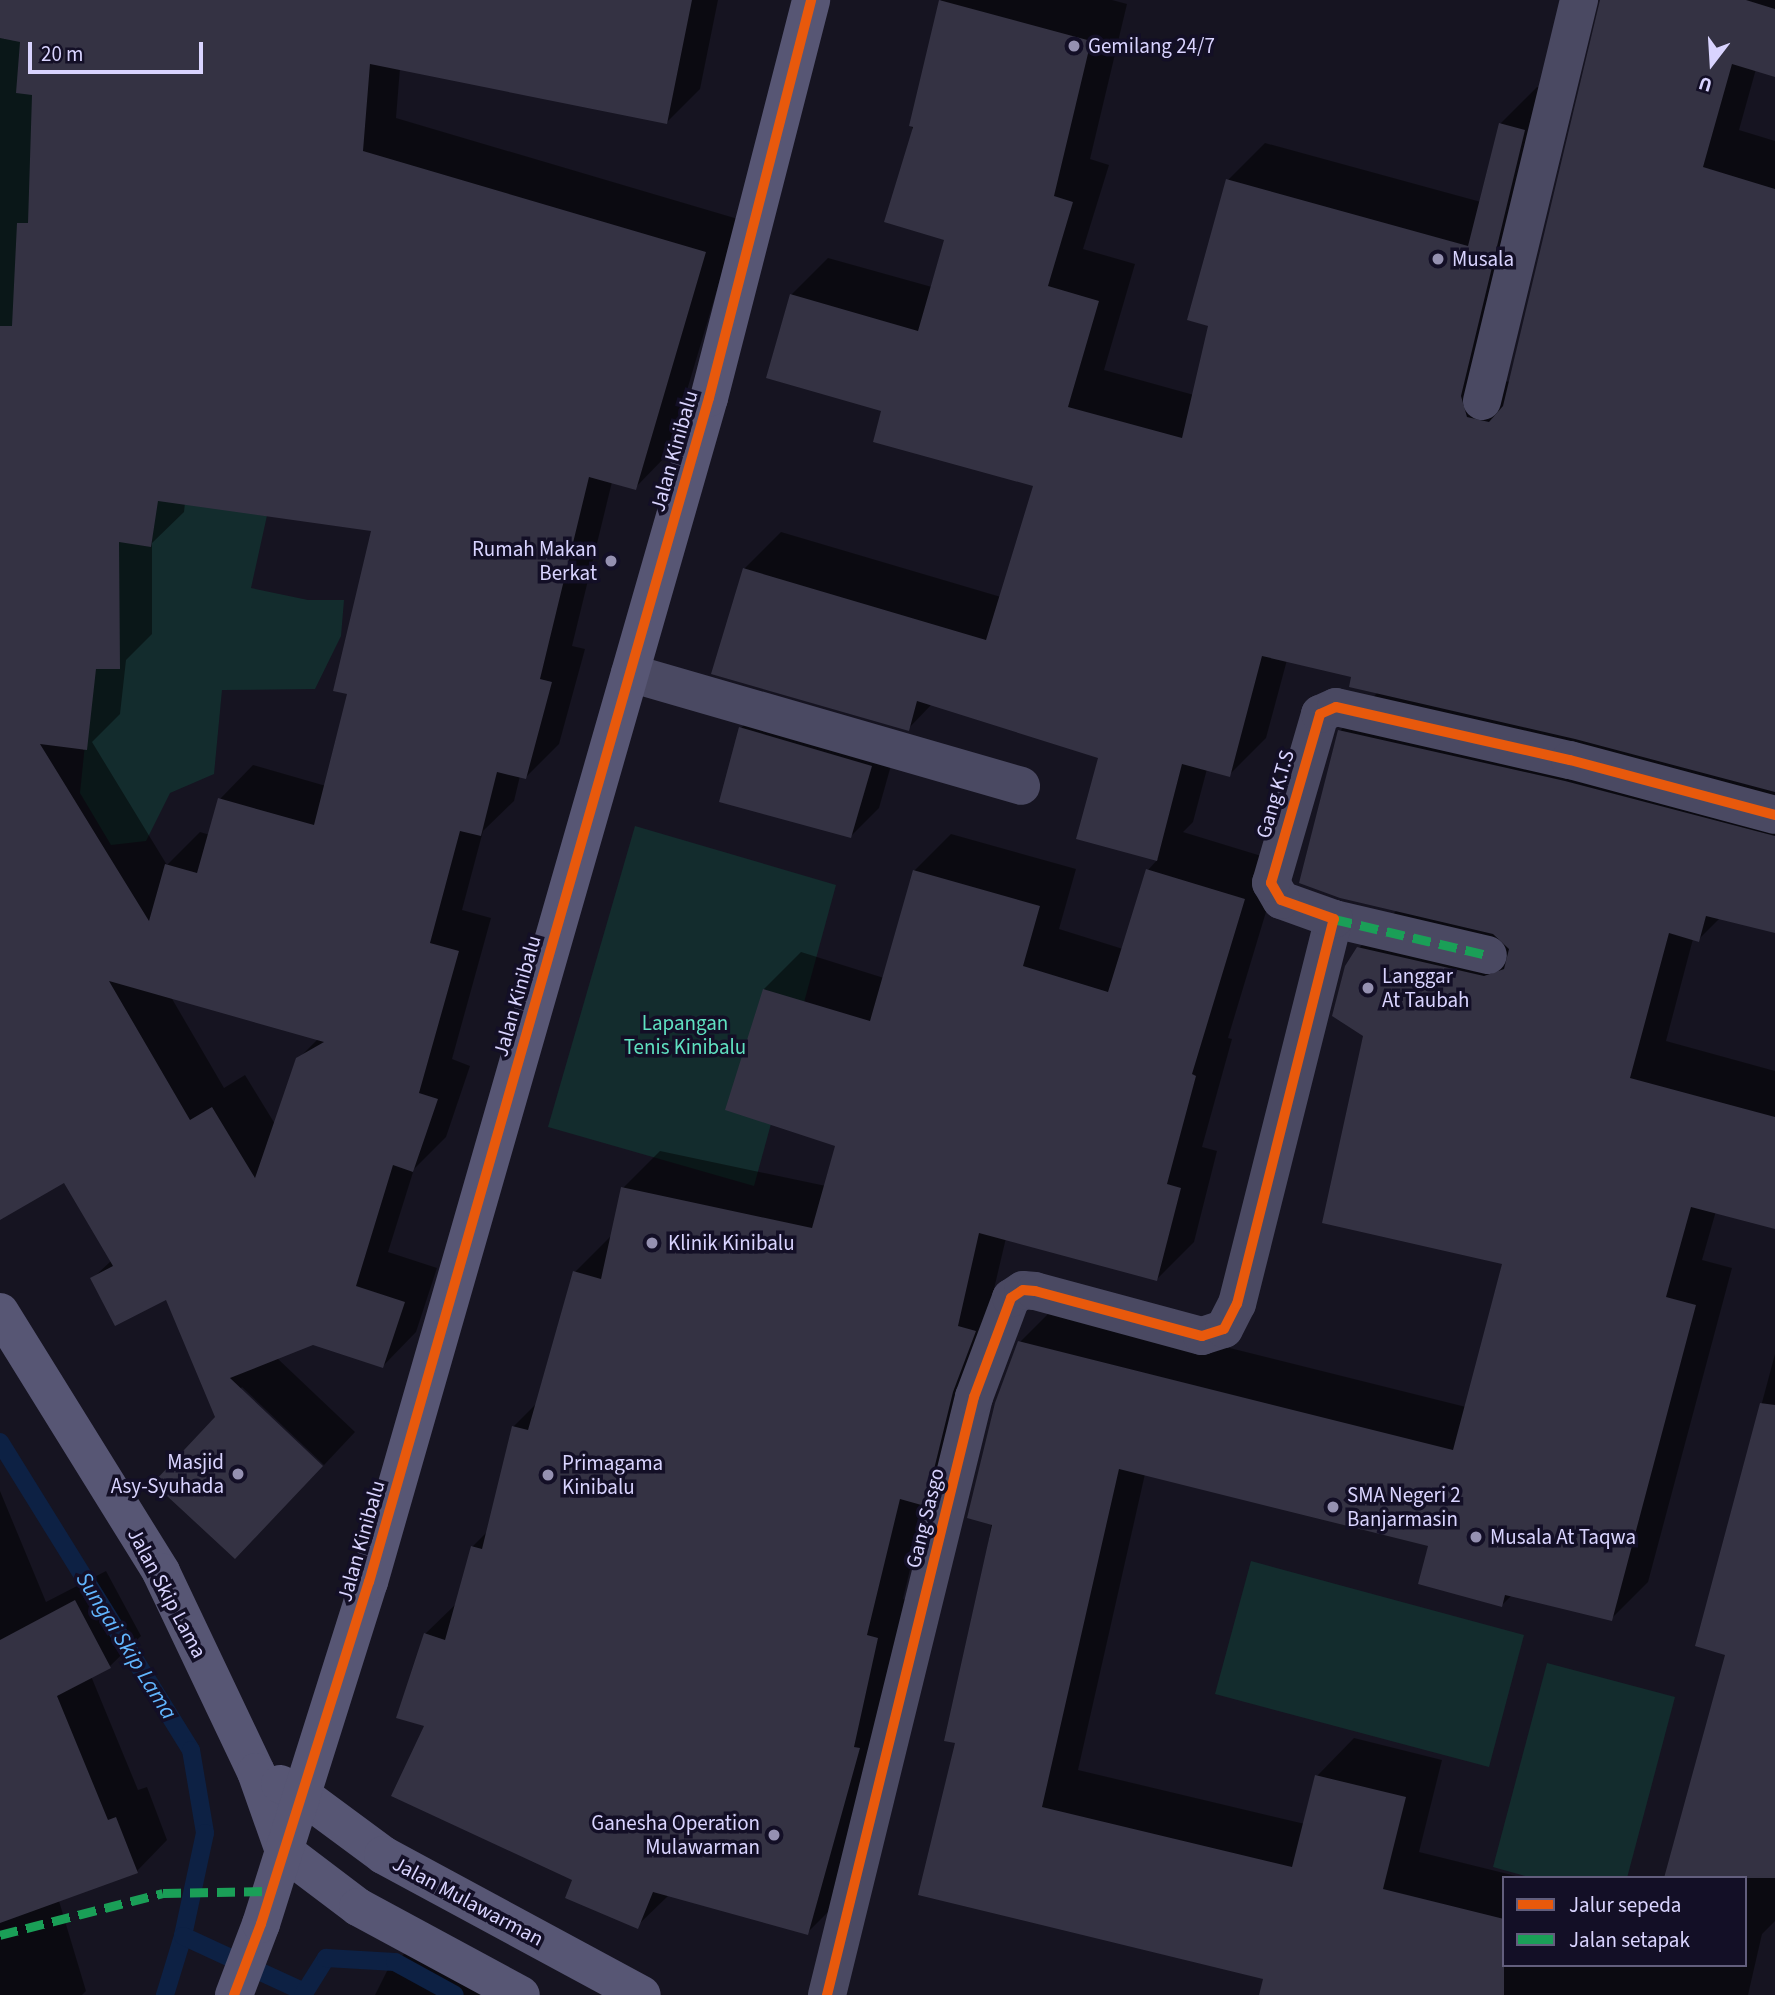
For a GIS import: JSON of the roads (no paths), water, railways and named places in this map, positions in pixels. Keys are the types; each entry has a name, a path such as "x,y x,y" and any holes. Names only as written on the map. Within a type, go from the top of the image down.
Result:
{"street":[{"name":"Jalan Kinibalu","path":"235,1993 256,1939 303,1795 369,1582 709,398 811,0"},
{"path":"1482,401 1579,0"},
{"path":"630,673 1021,786"},
{"name":"Gang K.T.S","path":"1334,919 1281,900 1271,883 1315,723 1327,708 1570,760 1775,815"},
{"path":"1334,919 1488,955"},
{"name":"Gang Sasgo","path":"827,1995 974,1397 1011,1298 1023,1290 1035,1291 1202,1336 1224,1329 1237,1304 1334,919"},
{"name":"Jalan Skip Lama","path":"0,1312 161,1572 256,1772 284,1851"},
{"path":"256,1772 303,1795"},
{"name":"Jalan Mulawarman","path":"303,1795 383,1855 642,1995"},
{"path":"284,1851 359,1907 521,1995"}],"waterway":[{"name":"Sungai Skip Lama","path":"0,1442 191,1750 205,1833 183,1936 165,1995"},
{"path":"183,1936 304,1992"},
{"path":"303,1995 326,1958 395,1962 455,1995"}],"place":[{"name":"Gemilang 24/7","path":"1074,46"},
{"name":"Musala","path":"1438,259"},
{"name":"Rumah Makan Berkat","path":"611,561"},
{"name":"Langgar At Taubah","path":"1368,988"},
{"name":"Klinik Kinibalu","path":"652,1243"},
{"name":"Masjid Asy-Syuhada","path":"238,1474"},
{"name":"Primagama Kinibalu","path":"548,1475"},
{"name":"SMA Negeri 2 Banjarmasin","path":"1333,1507"},
{"name":"Musala At Taqwa","path":"1476,1537"},
{"name":"Ganesha Operation Mulawarman","path":"774,1835"}],"park label":[{"name":"Lapangan Tenis Kinibalu","path":"685,1035"}]}
